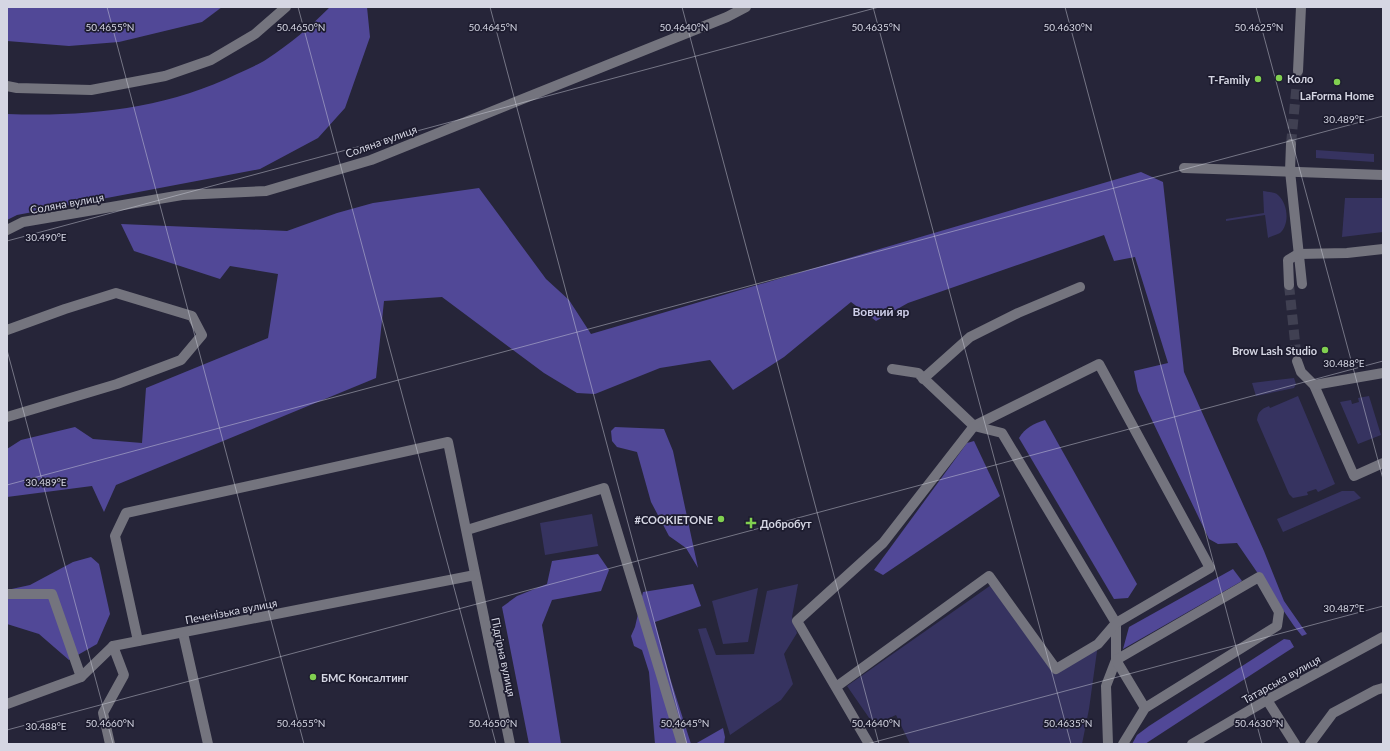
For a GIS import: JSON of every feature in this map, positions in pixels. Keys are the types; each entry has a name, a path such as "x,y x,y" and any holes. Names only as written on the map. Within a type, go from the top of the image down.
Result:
{"street":[{"path":"7,86 16,88 90,90 165,76 211,60 255,34 286,7"},
{"name":"Соляна вулиця","path":"7,230 23,222 182,195 266,191 364,162 727,18 746,7"},
{"path":"1298,71 1301,7"},
{"path":"1291,144 1290,171 1302,284"},
{"path":"1184,168 1383,175"},
{"path":"1289,284 1288,260 1298,254 1347,253 1383,249"},
{"path":"923,379 970,337 1018,313 1080,287"},
{"path":"7,330 65,309 116,293 192,316 202,335 181,360 117,384 7,417"},
{"path":"1297,361 1301,372 1314,385 1354,476 1383,463"},
{"path":"836,687 989,576 1056,669 1098,644 1116,623 1210,568 1099,364 974,426 883,543 797,621 869,744"},
{"path":"892,369 918,374 974,426 1002,433 1116,623 1116,660 1106,686 1108,744"},
{"path":"1314,385 1383,373"},
{"name":"Підгірна вулиця","path":"138,641 115,536 126,514 448,442 510,744"},
{"path":"467,530 604,488 682,744"},
{"name":"Печенізька вулиця","path":"113,646 475,575"},
{"path":"1116,660 1259,577 1279,612 1277,626 1145,708 1123,744"},
{"path":"7,594 52,594 81,677"},
{"path":"183,633 208,744"},
{"name":"Татарська вулиця","path":"1192,744 1267,700 1383,637"},
{"path":"7,704 81,677 113,646 124,675 103,713 110,744"},
{"path":"1116,660 1145,708"},
{"path":"1310,744 1333,713 1376,690 1383,688"},
{"path":"1267,700 1295,744"}],"shaded area":[{"path":"7,7 222,7 202,22 119,42 69,46 7,41"},
{"path":"330,7 367,7 370,37 345,108 318,138 260,169 17,215 7,220 7,114 66,114 125,108 154,103 210,86 264,61 300,35"},
{"path":"1316,150 1374,154 1374,162 1316,158"},
{"path":"1141,172 1163,182 1184,372 1264,551 1284,601 1307,634 1302,636 1237,543 1218,544 1209,539 1138,391 1134,371 1168,363 1135,257 1114,261 1104,235 908,303 876,321 851,302 784,357 733,390 710,360 660,368 595,394 577,393 544,373 442,297 384,301 376,378 116,485 104,512 92,486 7,497 7,449 21,440 75,427 93,439 142,443 146,388 268,338 278,274 230,266 220,279 134,251 121,224 287,231 337,213 373,203 479,188 546,279 569,300 591,334"},
{"path":"1263,191 1277,194 1284,203 1286,209 1286,219 1285,225 1280,233 1268,238 1265,215 1226,221 1226,219 1264,213"},
{"path":"1345,198 1383,198 1383,232 1342,237"},
{"path":"1294,378 1296,384 1294,388 1256,396 1252,383"},
{"path":"1298,396 1335,484 1318,492 1316,489 1307,492 1308,495 1293,498 1289,494 1257,420 1260,411 1264,408 1269,406 1270,408"},
{"path":"1369,396 1381,435 1358,444 1340,402 1351,400 1352,404 1359,402 1358,398"},
{"path":"1045,420 1137,584 1128,598 1114,599 1019,438 1030,427"},
{"path":"615,427 664,429 673,451 698,568 686,548 669,536 651,502 637,452 617,447 612,441 611,431"},
{"path":"974,441 1000,496 883,575 874,570 967,443"},
{"path":"1342,491 1354,491 1361,498 1283,532 1277,519"},
{"path":"592,514 598,546 545,555 540,523"},
{"path":"598,554 609,570 601,591 552,600 542,625 561,744 529,744 502,607 517,596 547,584 552,561"},
{"path":"91,557 99,564 110,614 97,644 69,660 39,634 7,624 7,590 30,585 73,562"},
{"path":"1233,569 1242,581 1123,649 1129,627"},
{"path":"994,583 1056,669 1098,644 1089,709 1082,744 910,744 896,715 874,725 847,686"},
{"path":"693,584 701,606 655,622 671,681 691,744 655,744 649,672 642,650 634,646 631,636 635,627 643,592"},
{"path":"798,584 792,617 797,633 784,654 793,684 781,700 730,735 698,629 706,628 716,655 754,654 767,591"},
{"path":"758,588 748,642 723,644 712,601"},
{"path":"1284,639 1290,640 1294,647 1145,744 1132,744 1137,735 1149,726"},
{"path":"723,728 725,737 724,744 695,744"}],"tunnel":[{"path":"1291,144 1298,71"},
{"path":"1289,285 1297,361"}],"place":[{"name":"Коло","path":"1279,78"},
{"name":"T-Family","path":"1258,79"},
{"name":"LaForma Home","path":"1337,82"},
{"name":"Brow Lash Studio","path":"1325,350"},
{"name":"#COOKIETONE","path":"721,519"},
{"name":"Добробут","path":"751,523"},
{"name":"БМС Консалтинг","path":"313,677"}],"district":[{"name":"Вовчий яр","path":"881,311"}]}
